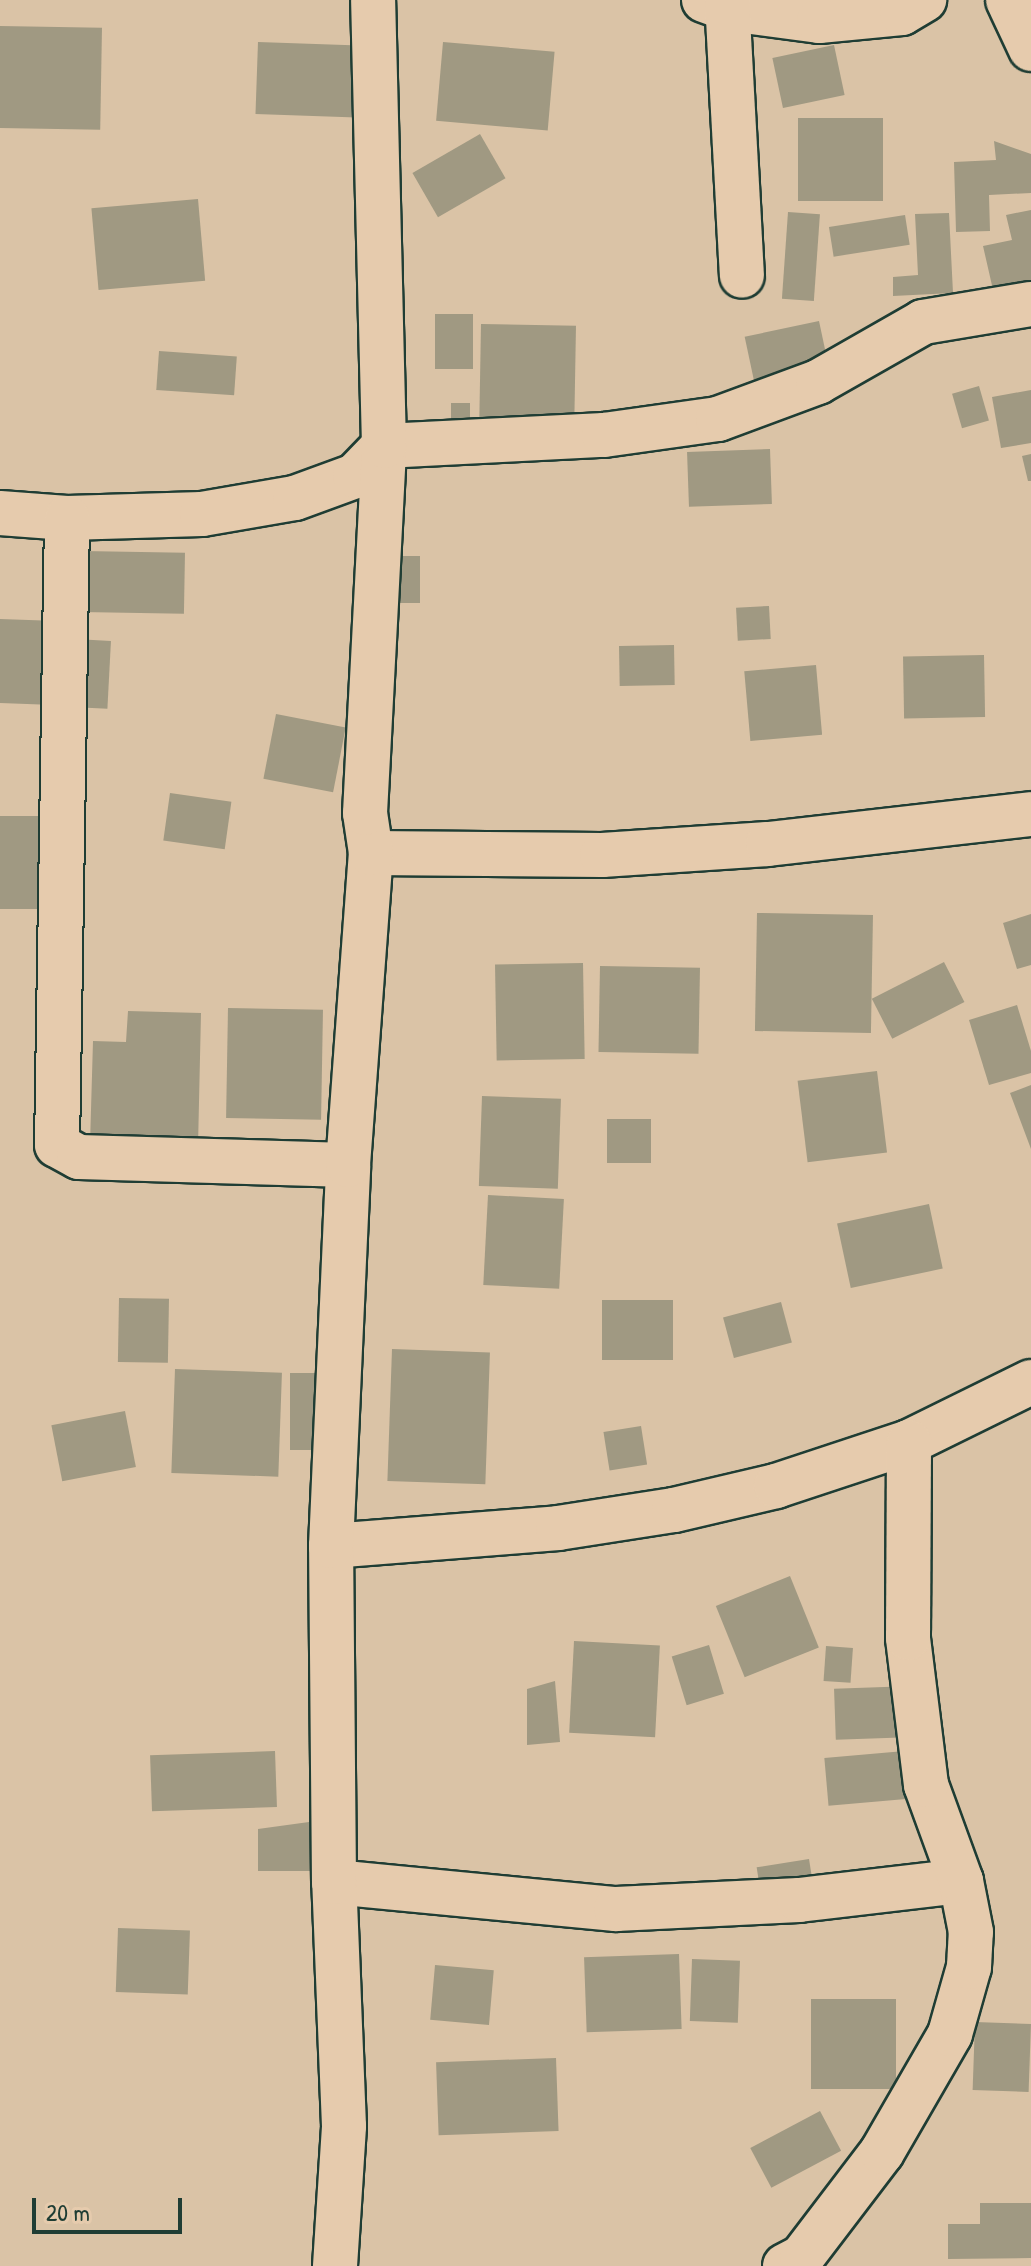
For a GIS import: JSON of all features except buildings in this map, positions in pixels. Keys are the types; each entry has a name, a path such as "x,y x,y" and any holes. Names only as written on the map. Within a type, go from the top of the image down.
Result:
{"street":[{"path":"335,2266 344,2126 334,1882 331,1546 348,1165 371,853 365,813 384,446 373,0"},
{"path":"742,276 720,3 819,21 867,20 902,13 924,0"},
{"path":"1008,0 1031,49"},
{"path":"0,513 67,518 202,514 295,498 355,476 384,446 604,435 718,419 818,382 923,322 1031,304"},
{"path":"67,518 57,1145 79,1157 348,1165"},
{"path":"371,853 602,855 768,844 1031,814"},
{"path":"331,1546 558,1528 674,1510 776,1486 909,1442 1031,1382"},
{"path":"785,2266 802,2257 882,2152 950,2034 969,1967 971,1932 961,1881 926,1785 908,1638 909,1442"},
{"path":"334,1882 616,1909 799,1900 961,1881"}]}
